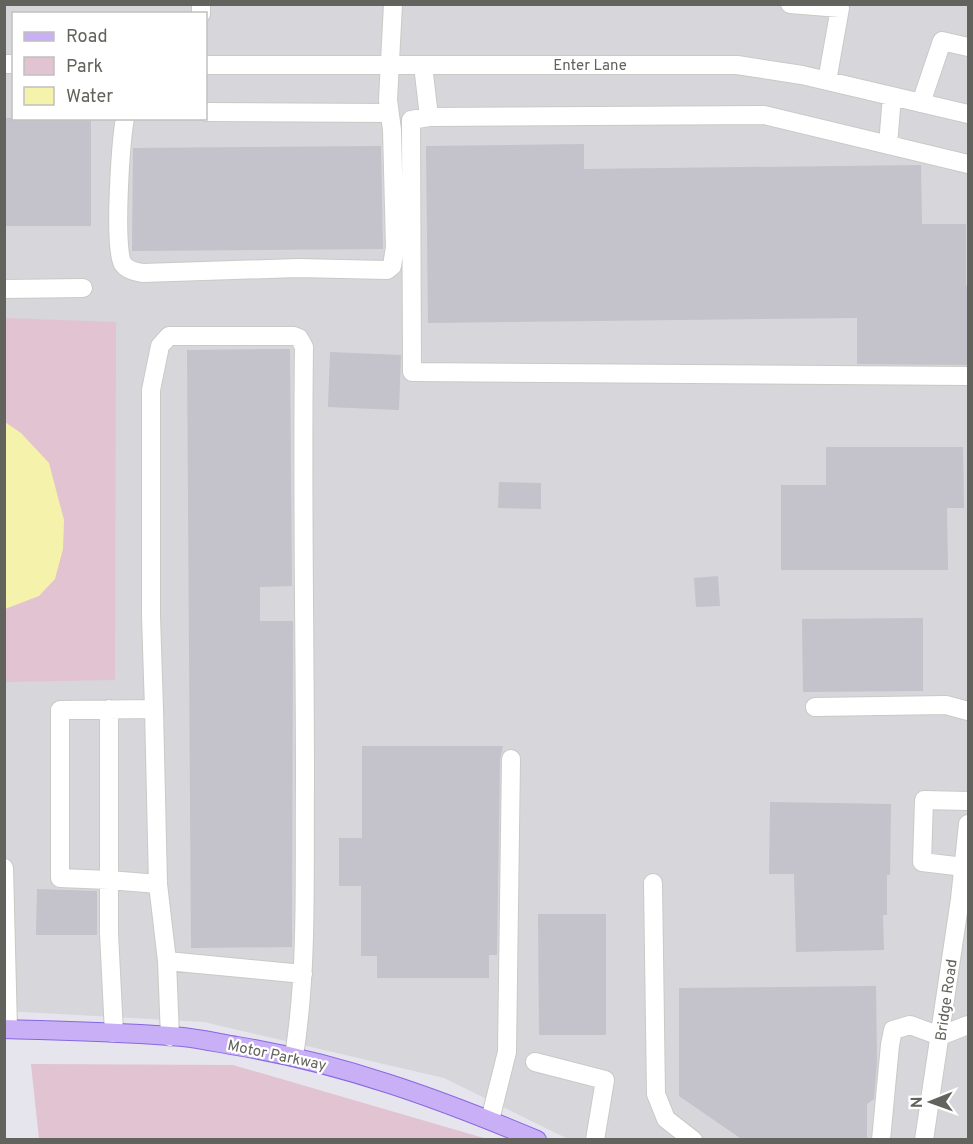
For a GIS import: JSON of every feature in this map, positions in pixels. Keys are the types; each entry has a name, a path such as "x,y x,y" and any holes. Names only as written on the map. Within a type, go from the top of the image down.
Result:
{"main road":[{"name":"Motor Parkway","path":"6,1029 170,1037 294,1056 372,1077 490,1120 537,1140"}],"street":[{"path":"125,120 119,161 119,243 122,263 134,272 298,268 387,270 392,266 395,247 388,65 393,4"},
{"path":"790,4 840,6 827,81"},
{"path":"921,103 942,40 969,48"},
{"name":"Enter Lane","path":"207,65 737,65 827,81 969,114"},
{"path":"423,65 429,117"},
{"path":"888,145 892,96"},
{"path":"207,112 389,113"},
{"path":"969,164 764,116 429,117 411,120 412,372 969,376"},
{"path":"4,289 83,288"},
{"path":"170,1037 166,961 158,884 151,605 151,390 160,346 169,336 294,336 299,338 304,347 304,865 303,974 294,1056"},
{"path":"815,707 946,705 969,711"},
{"path":"109,709 109,933 114,1034"},
{"path":"154,709 60,710 60,878 158,884"},
{"path":"490,1120 507,1053 512,759"},
{"path":"964,867 922,862 924,800 969,801"},
{"name":"Bridge Road","path":"924,1140 969,824"},
{"path":"4,868 6,1029"},
{"path":"653,883 656,1094 666,1119 684,1137"},
{"path":"166,961 303,974"},
{"path":"881,1140 893,1030 910,1025 940,1036 969,1025"},
{"path":"535,1062 605,1080 595,1140"}],"shaded area":[{"path":"4,5 968,5 968,1139 568,1139 444,1078 204,1022 5,1011"}],"green space":[{"path":"5,318 116,322 115,680 5,682"},
{"path":"31,1064 233,1065 487,1139 39,1139"}],"water":[{"path":"5,422 21,433 49,463 64,520 63,549 55,579 39,596 5,609"}],"building":[{"path":"4,118 12,118 12,120 91,120 91,226 4,226"},
{"path":"584,144 584,169 921,165 922,224 966,224 969,365 857,364 857,318 428,323 426,146"},
{"path":"381,146 383,249 132,251 133,148"},
{"path":"290,349 292,586 260,587 260,621 293,621 292,947 191,948 187,350"},
{"path":"330,352 401,355 399,410 328,407"},
{"path":"826,447 963,447 964,508 947,508 948,570 781,570 781,485 826,485"},
{"path":"499,482 541,483 541,509 498,508"},
{"path":"718,576 720,606 696,607 694,578"},
{"path":"923,618 923,691 803,692 802,619"},
{"path":"362,746 503,746 500,759 497,955 489,955 489,978 377,978 377,956 361,956 361,886 339,886 339,838 362,838"},
{"path":"770,802 891,804 890,875 887,875 887,915 883,915 884,950 796,952 794,874 769,874"},
{"path":"37,889 97,891 97,935 36,935"},
{"path":"538,914 606,914 606,1035 539,1035"},
{"path":"876,986 877,1063 874,1099 867,1104 867,1140 743,1140 679,1096 679,988"}]}
